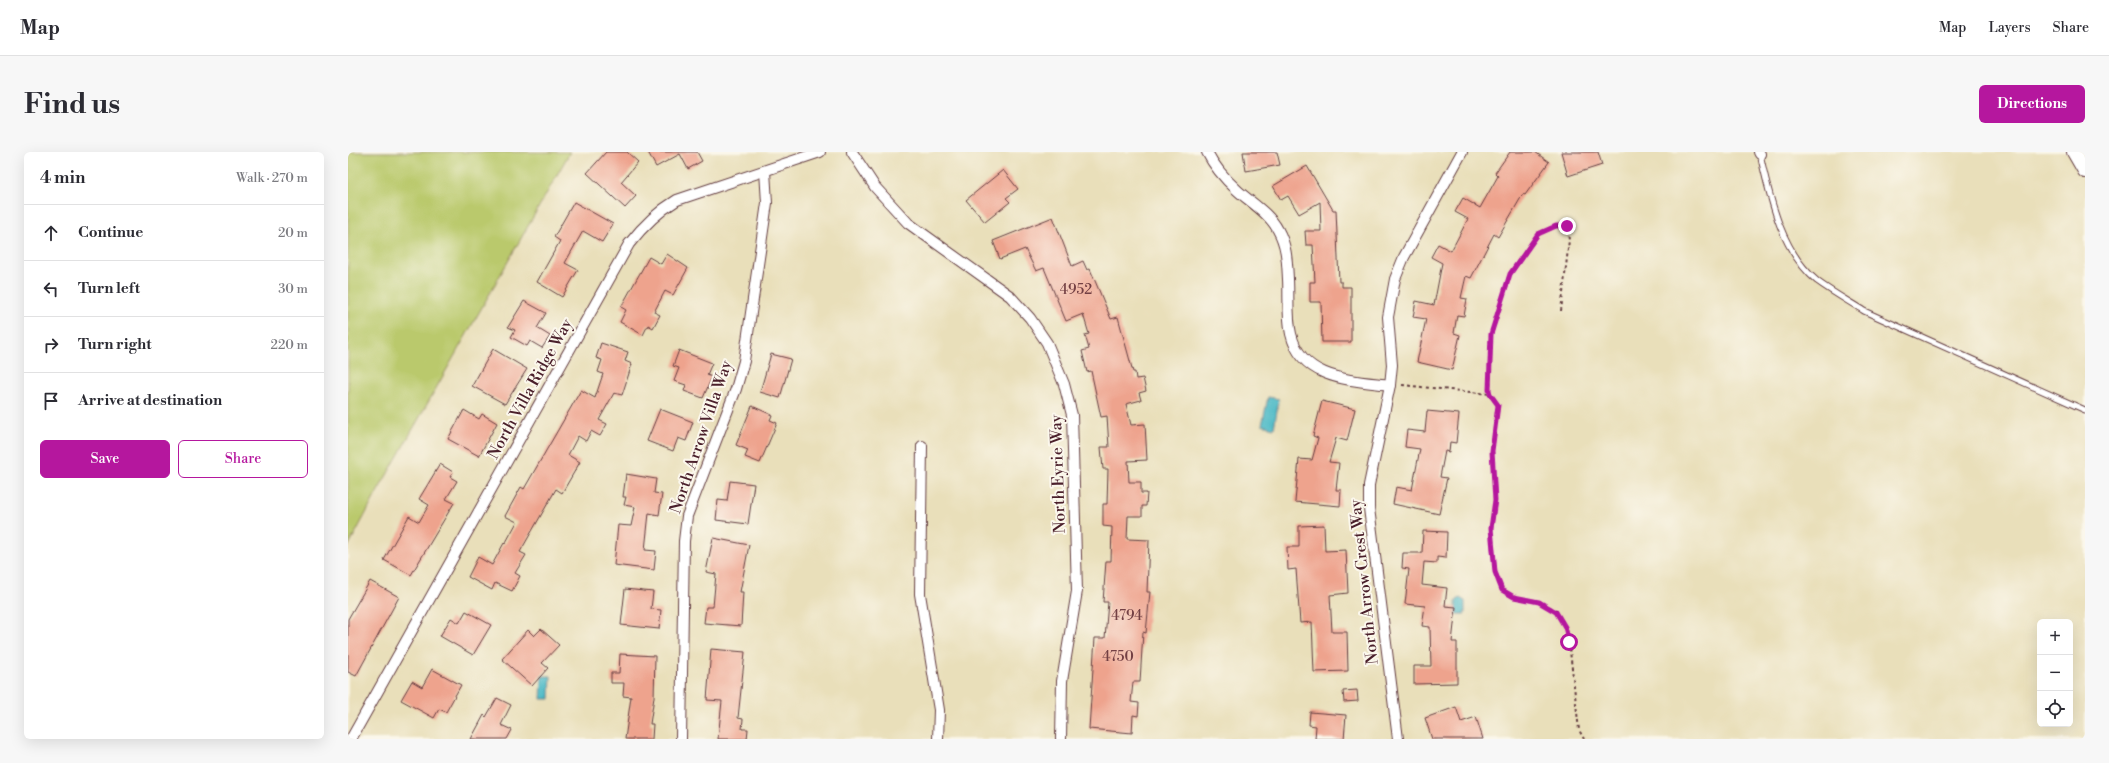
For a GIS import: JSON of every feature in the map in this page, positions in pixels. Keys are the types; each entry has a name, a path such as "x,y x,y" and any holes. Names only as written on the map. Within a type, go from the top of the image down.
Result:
{"street":[{"name":"North Villa Ridge Way","path":"351,739 629,244 646,222 677,200 820,152"},
{"name":"North Eyrie Way","path":"852,152 875,188 908,223 1010,296 1030,318 1048,343 1064,384 1072,415 1077,591 1062,680 1061,739"},
{"path":"1207,152 1213,164 1236,189 1259,208 1278,228 1286,250 1291,333 1295,347 1303,360 1316,370 1338,379 1394,385"},
{"name":"North Arrow Crest Way","path":"1398,739 1369,508 1369,485 1394,385 1388,317 1395,279 1404,257 1462,152"},
{"path":"2074,152 2085,171"},
{"name":"North Arrow Villa Way","path":"681,739 684,541 687,516 736,389 744,361 767,203 765,171"},
{"path":"922,446 920,594 939,710 938,739"}],"lane":[{"path":"1759,153 1772,200 1784,233 1792,250 1817,280 1839,297 1864,311 2085,410"}],"path":[{"path":"1561,311 1569,240 1567,226 1556,226 1538,234 1510,274 1491,334 1490,394 1498,405 1492,451 1495,500 1491,528 1495,572 1502,590 1514,597 1539,602 1556,612 1565,627 1569,642 1579,730 1584,739"},
{"path":"1394,385 1490,394"}],"green space":[{"path":"348,152 570,152 379,489 348,547"}],"water":[{"path":"1268,397 1279,399 1274,428 1262,425"},
{"path":"1460,598 1465,601 1465,614 1456,614 1456,601"},
{"path":"542,676 551,676 550,699 541,699"}],"building":[{"path":"606,152 627,152 638,162 621,182 636,196 625,208 587,173"},
{"path":"648,152 697,152 702,161 688,169 680,154 656,167"},
{"path":"1243,152 1277,152 1280,165 1246,171"},
{"path":"1510,152 1535,152 1549,162 1525,195 1523,194 1498,237 1494,234 1471,278 1466,276 1461,298 1467,299 1464,316 1457,315 1454,333 1460,335 1452,370 1417,362 1426,319 1413,317 1416,301 1434,305 1442,263 1431,257 1438,244 1451,251 1468,219 1455,212 1463,198 1480,208 1498,176 1495,173"},
{"path":"1561,152 1598,152 1602,165 1568,176"},
{"path":"1307,166 1333,210 1336,210 1339,282 1342,282 1342,287 1351,287 1351,342 1322,342 1321,302 1310,302 1310,282 1315,282 1313,245 1306,245 1305,231 1321,231 1320,202 1299,214 1288,196 1281,200 1273,186"},
{"path":"1003,170 1018,189 1006,198 1010,202 985,222 966,200"},
{"path":"574,202 613,224 602,242 583,231 565,263 578,270 562,297 537,282 560,241 554,237"},
{"path":"1053,217 1072,266 1083,261 1087,270 1090,269 1111,319 1118,317 1133,372 1135,372 1136,379 1143,378 1146,391 1139,393 1141,400 1126,404 1131,425 1145,424 1147,460 1128,461 1129,482 1141,482 1141,493 1147,493 1146,506 1142,506 1142,516 1128,516 1127,539 1149,540 1147,592 1150,592 1146,633 1143,632 1140,682 1133,682 1131,702 1139,703 1138,716 1133,715 1132,733 1089,729 1095,638 1105,638 1108,602 1103,602 1106,561 1111,561 1112,527 1103,526 1103,504 1107,504 1108,469 1103,469 1101,447 1109,447 1107,416 1101,417 1091,371 1087,372 1082,351 1089,349 1085,335 1089,334 1083,314 1066,321 1044,268 1036,271 1025,249 1000,259 993,241"},
{"path":"667,254 688,268 673,295 665,291 654,312 660,315 653,328 648,325 643,335 620,322 626,310 621,307 649,257 661,264"},
{"path":"524,301 546,313 537,328 550,336 542,348 530,341 527,346 511,337 515,330 508,327"},
{"path":"601,343 628,352 625,361 632,364 622,395 614,393 599,420 607,424 600,436 591,431 586,441 578,436 568,455 580,462 562,493 556,489 520,552 526,555 515,573 520,576 512,591 495,583 492,590 468,577 478,557 492,565 504,543 505,544 517,522 505,516 521,487 524,489 581,390 595,398 603,374 598,372 602,360 596,358"},
{"path":"493,349 527,369 505,404 472,386"},
{"path":"679,350 712,363 707,375 712,377 703,398 684,391 686,385 674,381 679,368 673,366"},
{"path":"771,354 791,359 780,398 760,392"},
{"path":"1322,401 1355,409 1347,441 1336,438 1329,462 1339,463 1336,490 1341,490 1340,506 1295,502 1299,459 1312,460 1318,438 1313,436"},
{"path":"752,406 772,415 770,420 777,423 760,463 745,457 748,450 736,445"},
{"path":"660,409 693,422 686,441 678,438 673,451 647,441"},
{"path":"464,410 479,419 482,414 497,423 479,456 448,439"},
{"path":"1427,411 1459,414 1456,443 1450,442 1449,452 1445,451 1440,477 1447,478 1439,514 1393,504 1396,487 1412,490 1420,449 1405,447 1407,430 1425,432"},
{"path":"440,464 453,472 450,477 457,481 446,499 454,503 411,575 384,560 409,516 419,522 429,505 419,499"},
{"path":"626,474 656,479 654,493 662,494 659,515 649,513 645,550 656,551 654,570 614,565 618,525 631,526 635,507 624,505 626,497 623,497"},
{"path":"730,481 754,484 748,524 716,520 718,500 727,501"},
{"path":"1324,525 1325,551 1346,550 1348,593 1330,595 1332,632 1347,632 1348,671 1314,672 1312,622 1300,623 1296,569 1288,570 1287,547 1299,547 1299,526"},
{"path":"1423,531 1447,532 1446,558 1437,557 1437,563 1424,562 1422,585 1447,588 1445,606 1456,607 1452,642 1457,642 1457,683 1414,684 1414,666 1431,666 1430,627 1422,626 1425,606 1405,604 1409,569 1402,568 1403,553 1422,553"},
{"path":"713,538 749,545 740,592 743,592 741,626 704,623 706,607 713,607 716,574 706,572"},
{"path":"370,581 399,597 356,676 348,672 348,619"},
{"path":"625,589 653,592 651,609 661,610 659,629 621,625"},
{"path":"466,611 491,625 473,655 440,636 451,618 459,623"},
{"path":"541,629 559,645 542,663 548,668 532,686 502,659 528,630 534,636"},
{"path":"711,649 745,652 738,718 743,719 742,729 748,729 747,739 718,739 722,701 707,700"},
{"path":"620,654 655,656 654,697 650,724 653,724 652,739 625,739 631,697 623,696 624,683 611,683 611,673 619,673"},
{"path":"432,669 461,685 446,712 439,709 434,718 401,700 412,681 422,687"},
{"path":"1357,690 1358,701 1344,702 1343,691"},
{"path":"497,698 511,705 501,725 512,730 507,739 471,739 484,715 486,717"},
{"path":"1456,707 1461,722 1476,717 1483,739 1432,739 1425,718"},
{"path":"1310,712 1346,715 1344,739 1315,739 1316,726 1309,725"}],"route":[{"path":"1567,226 1556,226 1538,234 1510,274 1498,307 1491,334 1489,390 1490,394 1498,405 1492,451 1492,473 1495,500 1491,528 1495,572 1502,590 1514,597 1539,602 1556,612 1565,627 1569,642"}]}
